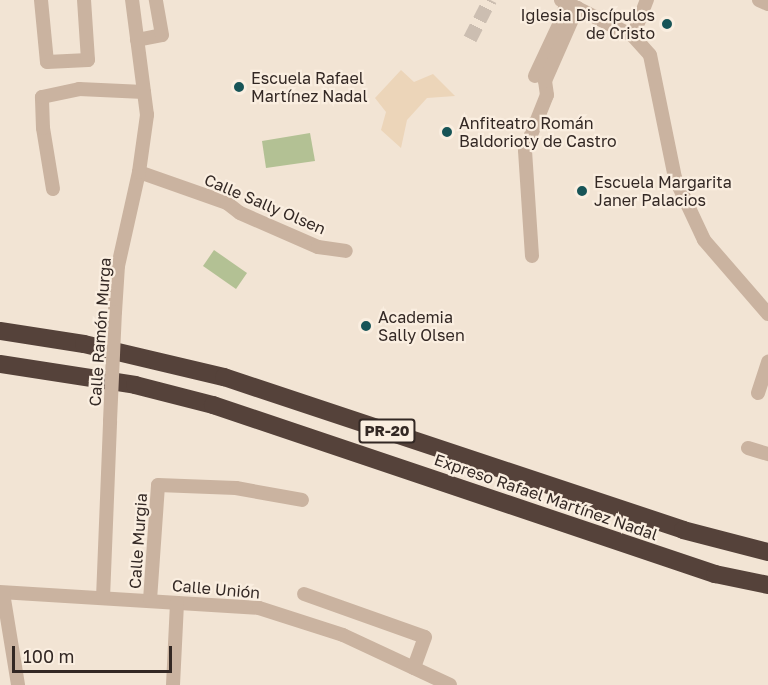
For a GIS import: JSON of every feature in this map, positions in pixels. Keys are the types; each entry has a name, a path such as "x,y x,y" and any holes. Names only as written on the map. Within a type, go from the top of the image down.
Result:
{"highway":[{"name":"Expreso Rafael Martínez Nadal","path":"0,331 84,344 224,377 684,530 768,552"},
{"name":"Expreso Rafael Martínez Nadal","path":"0,364 50,369 135,385 213,405 715,574 768,585"},
{"path":"0,372 50,369"}],"street":[{"path":"41,0 46,62 88,60 84,0"},
{"name":"Calle Ramón Murga","path":"103,598 118,266 139,172 147,115 132,0"},
{"path":"137,40 162,35 156,0"},
{"path":"633,36 647,0"},
{"path":"759,0 768,4"},
{"path":"567,2 633,36 650,55 675,178 704,240 768,314"},
{"path":"535,76 564,14 567,2"},
{"path":"532,256 525,150 547,95 545,81 567,2"},
{"path":"53,189 43,128 42,97 79,89 144,92"},
{"name":"Calle Sally Olsen","path":"139,172 227,203 240,213 318,247 345,251"},
{"path":"758,393 768,362"},
{"path":"748,448 768,454"},
{"name":"Calle Murgia","path":"150,600 158,484 236,488 302,500"},
{"path":"1,592 18,685"},
{"name":"Calle Unión","path":"1,592 259,608 293,617 450,685"},
{"path":"303,594 425,637 414,668"},
{"path":"173,685 177,603"}],"green space":[{"path":"310,133 315,161 266,168 262,141"},
{"path":"214,250 247,273 236,289 203,266"}],"shaded area":[{"path":"401,70 414,82 433,74 455,96 427,98 407,120 401,148 381,130 386,112 375,98"}],"tunnel":[{"path":"470,39 490,0"}],"place":[{"name":"Iglesia Discípulos de Cristo","path":"667,24"},
{"name":"Escuela Rafael Martínez Nadal","path":"239,87"},
{"name":"Anfiteatro Román Baldorioty de Castro","path":"447,132"},
{"name":"Escuela Margarita Janer Palacios","path":"582,191"},
{"name":"Academia Sally Olsen","path":"366,326"}]}
